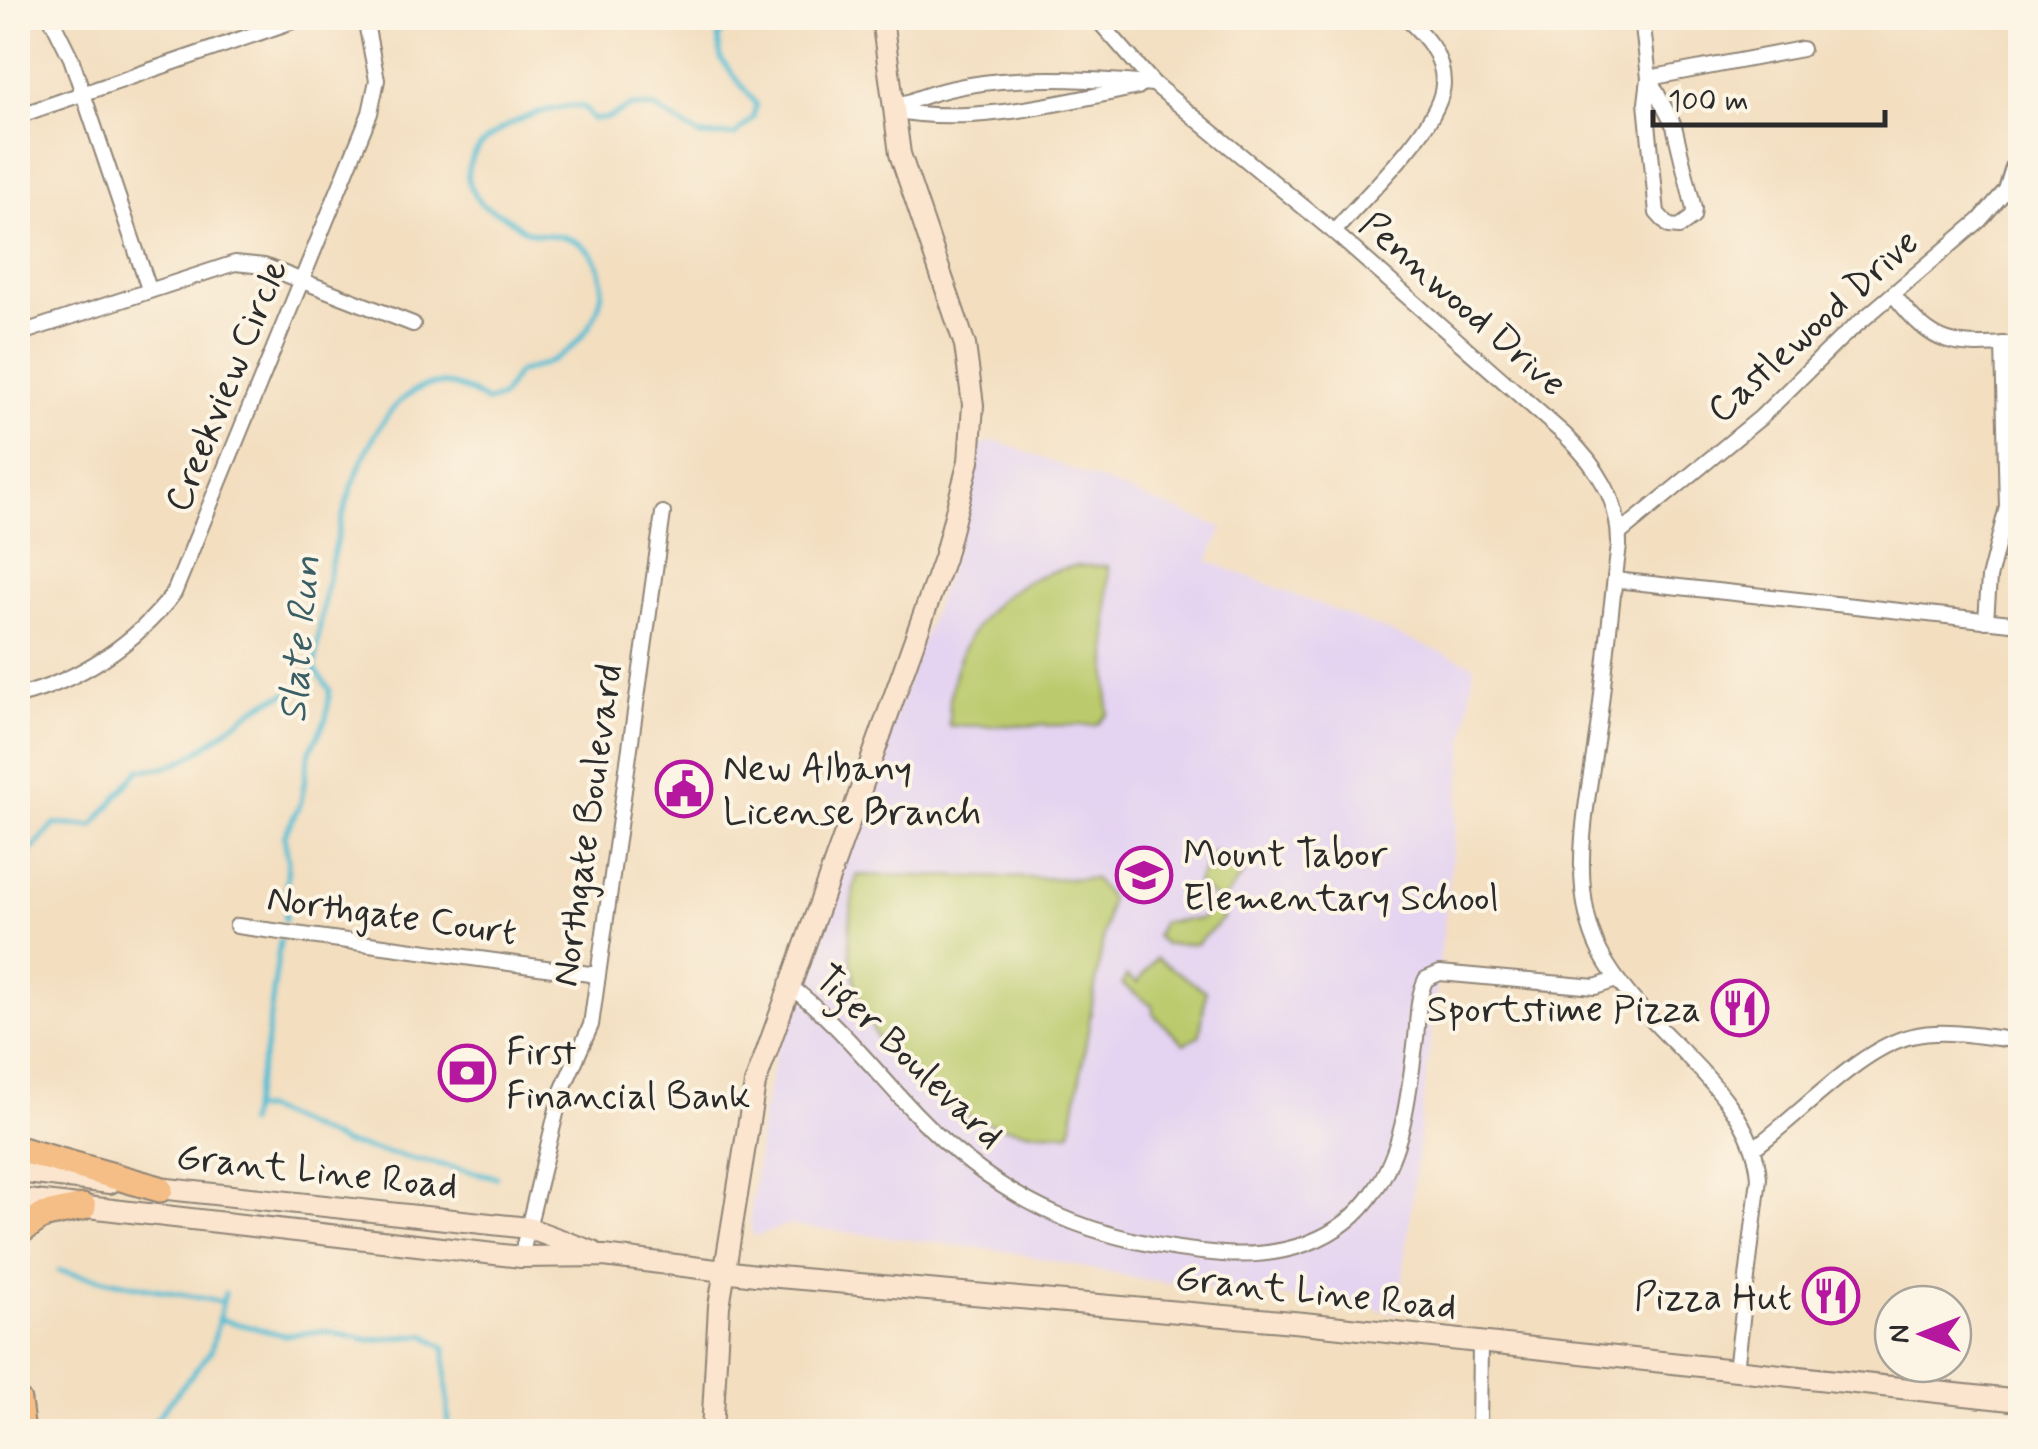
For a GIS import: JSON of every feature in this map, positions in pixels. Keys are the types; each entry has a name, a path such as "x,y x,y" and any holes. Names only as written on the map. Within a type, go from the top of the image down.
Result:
{"highway":[{"path":"18,1149 160,1188"},
{"path":"18,1233 42,1216 82,1207"},
{"path":"18,1401 22,1432"}],"main road":[{"path":"712,1432 719,1306 728,1272 748,1109 788,984 944,558 969,461 973,405 966,344 909,188 892,110 882,18"},
{"name":"Grant Line Road","path":"18,1172 528,1228 604,1256"},
{"name":"Grant Line Road","path":"18,1199 521,1257 604,1256 728,1272 1480,1342 2020,1401"}],"street":[{"path":"51,18 84,96 148,290"},
{"path":"18,116 302,18"},
{"name":"Creekview Circle","path":"18,696 68,677 119,648 150,624 174,593 370,113 376,80 366,18"},
{"name":"Pennwood Drive","path":"1096,18 1154,84 1334,232 1578,447 1608,490 1620,533 1583,848 1584,906 1594,938 1616,980 1740,1120 1754,1148"},
{"path":"1334,232 1420,132 1442,94 1437,54 1406,18"},
{"path":"1642,18 1656,213 1669,226 1678,228 1692,218 1694,209 1674,126 1649,78"},
{"path":"1649,78 1802,49"},
{"path":"892,110 921,94 1060,77 1154,84"},
{"path":"892,110 928,117 1070,101 1154,84"},
{"name":"Castlewood Drive","path":"1620,533 1760,418 1980,220 2006,190 2020,144"},
{"path":"18,334 236,263 264,266 412,324"},
{"path":"1894,295 1916,324 1944,344 2020,343"},
{"path":"1986,621 1990,578 2007,506 2004,344"},
{"name":"Northgate Boulevard","path":"521,1257 561,1093 591,1025 662,513"},
{"path":"1614,580 2020,624"},
{"name":"Northgate Court","path":"237,926 597,975"},
{"name":"Tiger Boulevard","path":"788,984 824,1011 944,1140 1034,1206 1084,1229 1158,1249 1268,1255 1307,1246 1336,1228 1362,1206 1382,1180 1400,1135 1426,979 1440,973 1595,987 1616,980"},
{"path":"1736,1370 1758,1178 1754,1148 1876,1051 1900,1039 1926,1034 2020,1041"},
{"path":"1479,1432 1480,1342"}],"shaded area":[{"name":"Mount Tabor Elementary School","path":"997,441 1223,528 1208,561 1474,665 1399,1312 1140,1279 1005,1251 787,1225 754,1237 750,1221 762,1117 781,1031 961,534 979,445"}],"green space":[{"path":"1075,566 1108,566 1108,714 1097,725 949,726 956,668 980,620 1020,585"},
{"path":"1213,851 1244,873 1221,903 1196,883"},
{"path":"857,875 1094,879 1110,898 1071,1132 1017,1130 969,1116 928,1093 894,1062 869,1023 854,978 850,928"},
{"path":"1212,907 1224,918 1196,944 1164,944 1156,937 1162,922 1200,919"},
{"path":"1156,958 1206,991 1200,1035 1184,1044 1153,1014 1153,1006 1122,984 1126,976 1137,983"}],"waterway":[{"name":"Slate Run","path":"285,920 288,859 284,836 301,802 309,753 326,719 330,690 315,669 327,583 357,473 380,427 409,394 444,384 486,402 501,398 517,373 553,360 580,339 594,317 602,293 600,269 588,250 565,237 527,231 485,206 469,183 469,164 479,147 496,132 518,120 565,107 584,107 593,120 609,118 631,106 655,108 700,136 735,135 753,118 756,104 721,59 718,37 738,18"},
{"path":"18,865 55,824 93,826 140,769 158,769 190,756 249,712 298,688 315,669"},
{"name":"Slate Run","path":"247,1124 266,1047 280,941"},
{"path":"250,1109 265,1109 343,1143 496,1177"},
{"path":"59,1271 222,1302"},
{"name":"Slate Run","path":"152,1432 155,1420 211,1351 225,1293"},
{"path":"218,1319 284,1335 324,1331 369,1340 426,1335 445,1348 449,1432"}],"place":[{"name":"New Albany License Branch","path":"684,789"},
{"name":"Mount Tabor Elementary School","path":"1144,875"},
{"name":"Sportstime Pizza","path":"1740,1008"},
{"name":"First Financial Bank","path":"467,1073"},
{"name":"Pizza Hut","path":"1831,1296"}]}
